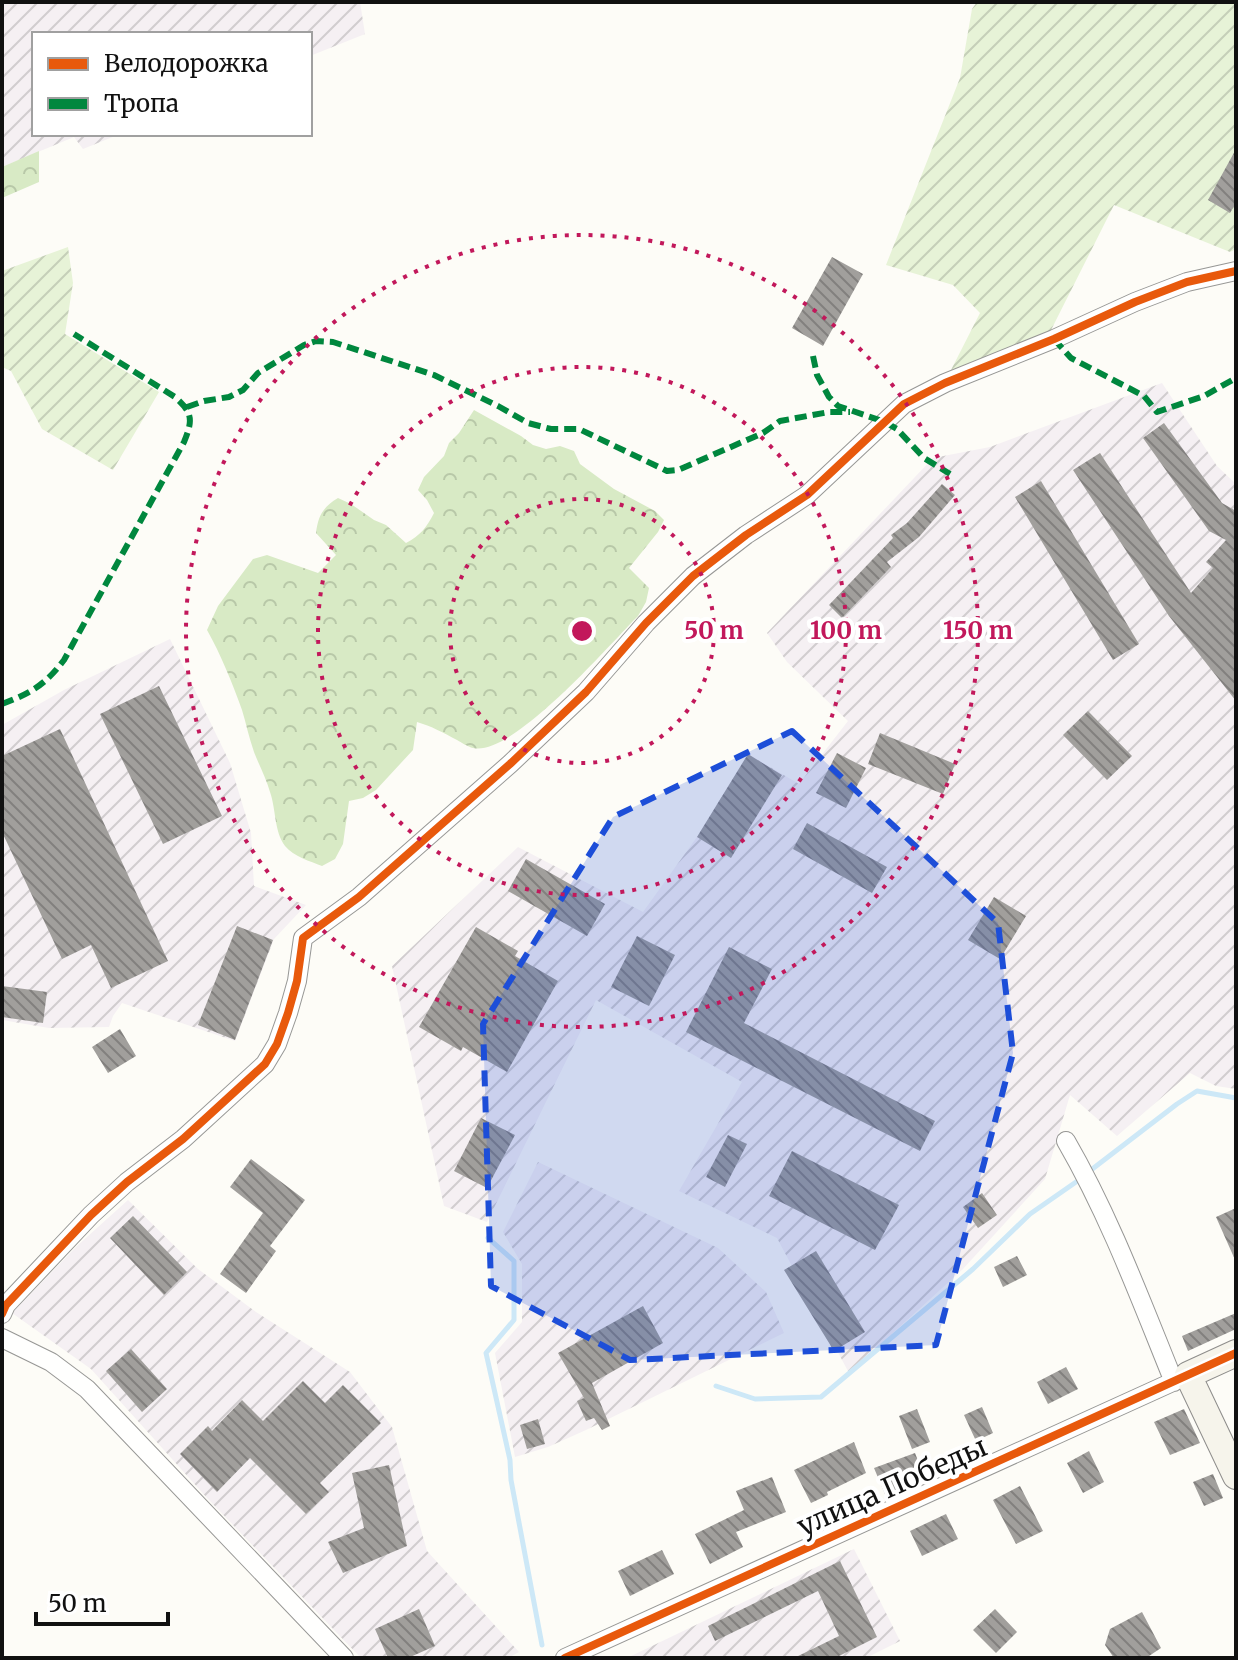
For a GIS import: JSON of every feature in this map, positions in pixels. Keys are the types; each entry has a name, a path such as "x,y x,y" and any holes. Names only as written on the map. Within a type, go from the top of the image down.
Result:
{"street":[{"path":"2,1314 6,1305 91,1215 127,1182 183,1139 265,1064 277,1044 288,1013 297,981 303,938 359,897 521,753 586,692 646,623 693,576 746,535 807,495 904,404 945,383 1135,302 1187,282 1236,271"},
{"path":"1066,1141 1181,1379 1236,1476"},
{"path":"2,1338 51,1362 87,1389 344,1658"},
{"name":"улица Победы","path":"565,1658 1236,1353"}],"highlighted area":[{"path":"792,731 998,923 1013,1053 936,1345 630,1360 491,1286 483,1024 613,817"}],"shaded area":[{"path":"3,2 360,2 365,34 312,55 312,32 32,32 32,136 115,136 83,149 74,137 2,167"},
{"path":"1162,383 1217,466 1236,484 1236,1089 1216,1086 1190,1073 1117,1136 1070,1095 1045,1179 963,1269 849,1373 777,1238 679,1191 742,1082 596,1000 487,1222 444,1206 392,966 518,847 643,912 697,837 748,754 799,784 848,721 787,662 767,633 933,458 990,447"},
{"path":"170,639 230,763 251,833 254,886 306,905 274,939 235,1041 122,1003 109,1027 49,1028 2,1020 2,725 64,690"},
{"path":"538,1162 718,1248 766,1292 784,1333 586,1430 515,1457 495,1353 522,1322 522,1264 503,1232"},
{"path":"128,1200 198,1269 256,1312 350,1372 392,1427 427,1551 519,1652 508,1658 361,1658 208,1499 91,1369 12,1313 77,1246"},
{"path":"854,1549 900,1641 866,1658 627,1658"}],"green space":[{"path":"977,2 1236,2 1236,249 1230,252 1114,205 1047,338 951,370 980,313 953,285 886,265 960,78 972,9"},
{"path":"39,151 39,182 2,198 2,167"},
{"path":"68,247 73,283 65,334 159,392 113,470 42,429 11,371 2,367 2,271"},
{"path":"474,410 533,445 546,449 560,446 574,451 580,464 614,489 655,511 664,520 629,568 649,588 646,602 638,616 560,696 512,735 490,746 473,748 417,722 413,750 376,790 363,798 349,801 343,844 335,859 322,866 293,853 281,840 270,792 242,710 207,630 218,606 253,559 267,555 318,573 336,555 316,533 322,512 338,498 386,525 406,543 415,537 426,527 434,513 418,490 424,477 444,456 449,443"}],"building":[{"path":"1236,149 1236,203 1230,213 1208,200"},
{"path":"832,257 863,274 823,346 792,328"},
{"path":"1164,423 1222,503 1236,511 1236,701 1169,616 1073,470 1100,453 1191,593 1213,568 1206,562 1226,540 1209,531 1143,438"},
{"path":"1041,481 1139,644 1113,660 1015,497"},
{"path":"942,484 955,495 919,537 887,562 891,567 842,618 829,605 893,538 891,535 907,523"},
{"path":"159,686 222,816 163,844 100,714"},
{"path":"1088,711 1132,756 1107,780 1063,735"},
{"path":"60,729 168,961 111,988 91,945 62,959 2,832 2,756"},
{"path":"880,733 955,764 943,794 868,764"},
{"path":"837,753 866,768 846,808 816,793"},
{"path":"748,754 782,775 731,858 697,837"},
{"path":"807,823 887,867 872,893 793,849"},
{"path":"526,859 605,904 587,936 508,891"},
{"path":"994,897 1026,916 1000,959 968,940"},
{"path":"237,926 273,940 235,1040 198,1025"},
{"path":"476,927 518,951 515,956 558,981 507,1072 419,1027"},
{"path":"637,936 675,955 649,1006 611,987"},
{"path":"729,947 772,969 744,1023 935,1121 920,1151 686,1032"},
{"path":"2,986 47,992 43,1023 2,1017"},
{"path":"120,1029 136,1056 108,1073 92,1047"},
{"path":"481,1118 515,1135 487,1188 454,1171"},
{"path":"728,1135 747,1144 725,1187 706,1177"},
{"path":"792,1151 899,1205 875,1250 769,1196"},
{"path":"251,1159 305,1200 270,1246 276,1251 246,1293 220,1274 263,1213 230,1187"},
{"path":"982,1193 997,1215 978,1228 963,1207"},
{"path":"1236,1208 1236,1262 1216,1217"},
{"path":"133,1216 187,1272 164,1295 110,1238"},
{"path":"816,1251 865,1332 834,1351 784,1270"},
{"path":"1017,1256 1027,1275 1003,1287 994,1267"},
{"path":"643,1306 663,1343 592,1383 610,1426 602,1430 594,1418 586,1421 577,1401 584,1398 558,1353"},
{"path":"1236,1313 1236,1329 1188,1351 1182,1336"},
{"path":"131,1349 167,1389 142,1412 106,1371"},
{"path":"1066,1367 1078,1389 1048,1404 1037,1382"},
{"path":"303,1381 325,1403 343,1385 381,1423 320,1483 329,1492 306,1514 250,1458 217,1492 180,1454 208,1426 212,1431 242,1400 263,1421"},
{"path":"982,1407 993,1433 976,1441 964,1415"},
{"path":"917,1409 930,1442 912,1449 899,1416"},
{"path":"1184,1409 1200,1443 1170,1455 1154,1422"},
{"path":"538,1419 545,1444 527,1449 520,1425"},
{"path":"854,1442 866,1473 811,1503 794,1470"},
{"path":"1089,1451 1104,1482 1083,1493 1067,1463"},
{"path":"915,1453 926,1481 887,1499 874,1468"},
{"path":"389,1465 407,1546 343,1573 328,1542 364,1528 352,1473"},
{"path":"1213,1474 1223,1498 1204,1506 1193,1482"},
{"path":"772,1477 786,1512 736,1532 743,1547 710,1564 695,1534 744,1510 736,1491"},
{"path":"1020,1486 1043,1531 1016,1544 993,1500"},
{"path":"946,1514 958,1539 922,1556 910,1531"},
{"path":"662,1550 674,1574 630,1596 618,1571"},
{"path":"840,1561 877,1637 835,1658 794,1658 839,1636 818,1591 715,1641 708,1626"},
{"path":"419,1609 435,1646 408,1658 388,1658 375,1629"},
{"path":"995,1609 1017,1632 996,1653 973,1630"},
{"path":"1142,1612 1161,1648 1146,1658 1114,1658 1105,1645 1110,1629"}],"waterway":[{"path":"1091,1170 1197,1091 1236,1098"},
{"path":"716,1386 755,1399 821,1397 973,1269 1030,1214 1076,1182"},
{"path":"488,1238 514,1261 514,1320 486,1353 510,1460 511,1480 542,1645"}],"marked path":[{"path":"2,704 37,687 64,660 189,428 188,412 175,397 74,334"},
{"path":"1054,339 1071,358 1144,396 1157,412 1204,396 1236,378"},
{"path":"187,407 229,397 243,390 258,373 316,341 333,342 434,375 528,423 551,429 579,429 667,471 678,470 763,433 780,421 829,412 850,412"},
{"path":"813,356 817,375 829,397 838,406 897,429 924,458 950,474"}],"cycle path":[{"path":"2,1314 6,1305 91,1215 127,1182 183,1139 265,1064 277,1044 288,1013 297,981 303,938 359,897 510,764 586,692 646,623 693,576 746,535 807,495 904,404 945,383 1135,302 1187,282 1236,271"},
{"path":"565,1658 1236,1353"}]}
